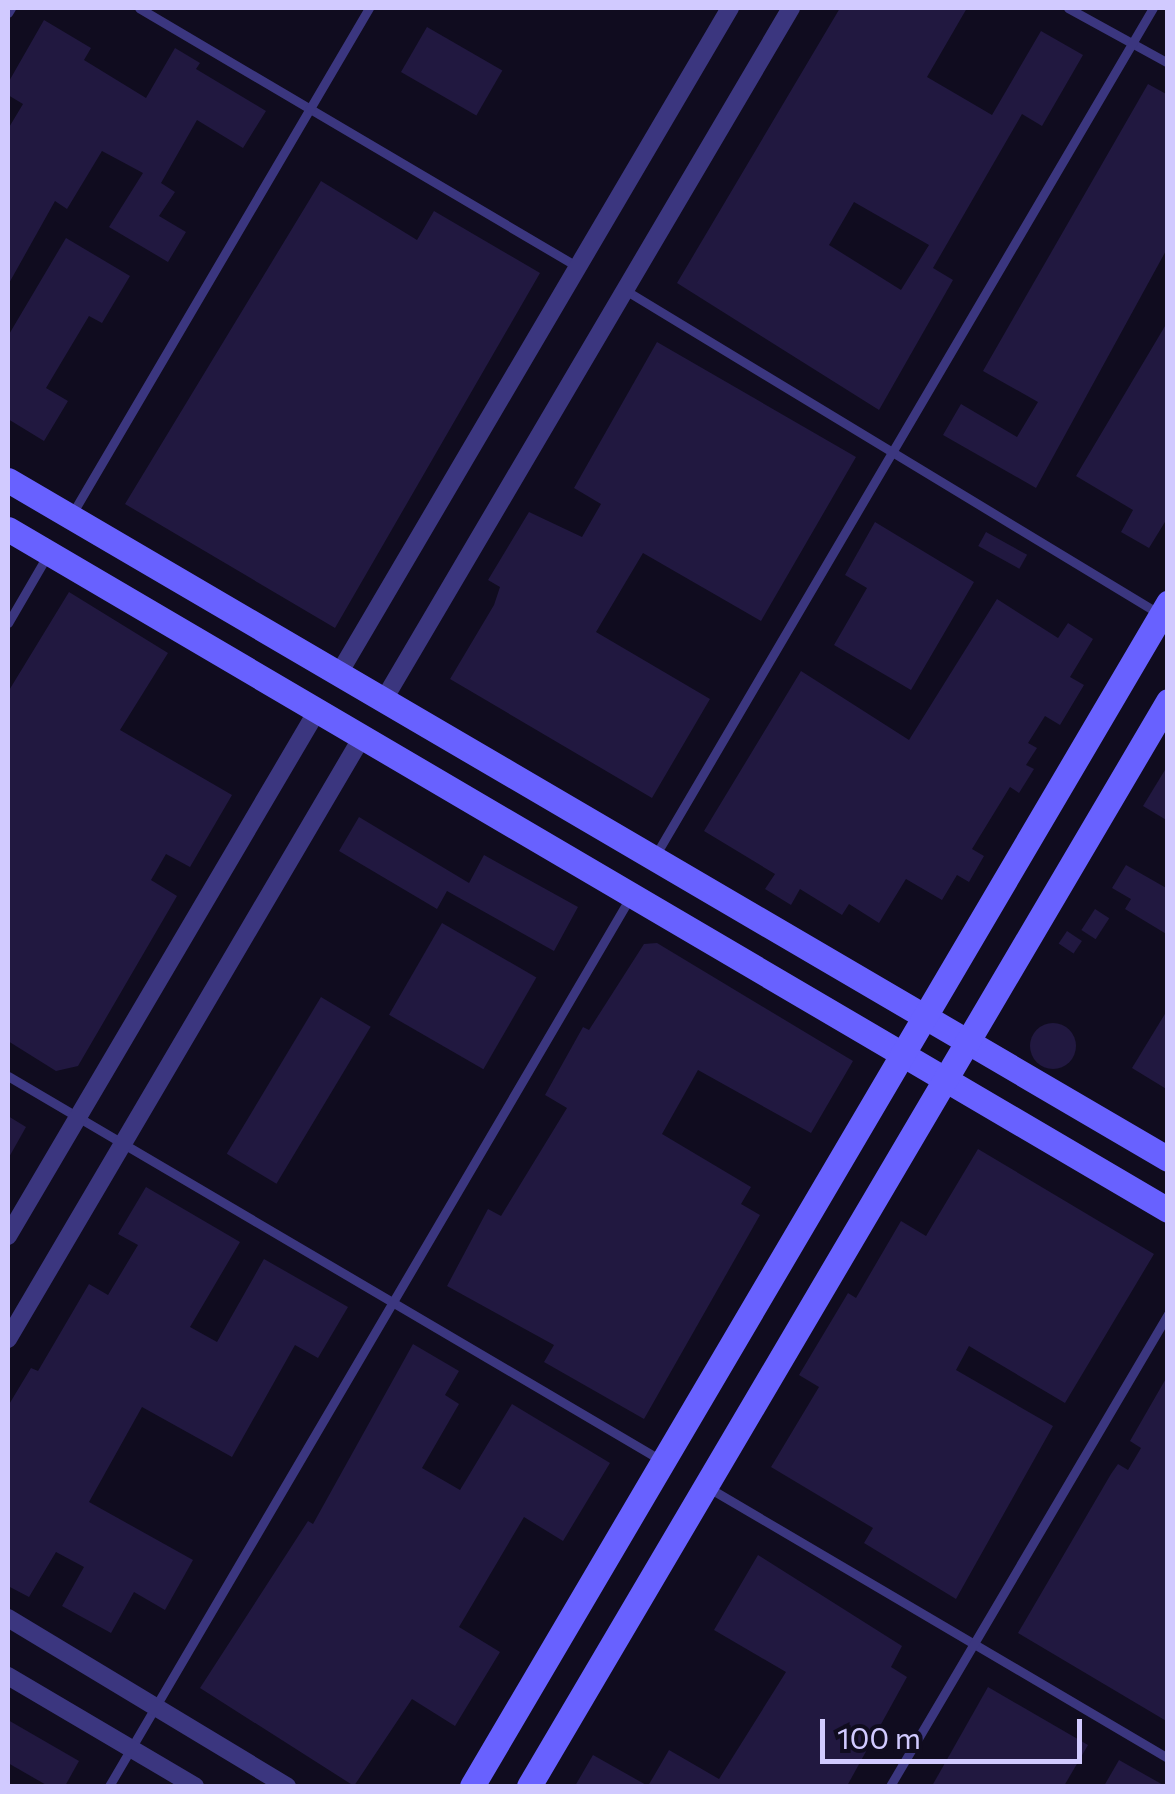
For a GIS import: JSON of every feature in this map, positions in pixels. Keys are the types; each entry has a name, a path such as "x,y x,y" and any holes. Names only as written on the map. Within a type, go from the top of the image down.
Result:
{"street":[{"path":"338,674 730,8"},
{"path":"383,701 791,8"},
{"path":"8,480 1168,1159"},
{"path":"8,528 1168,1210"},
{"path":"472,1786 1164,609"},
{"path":"528,1786 1168,701"},
{"path":"8,1236 316,711"},
{"path":"8,1340 362,737"},
{"path":"8,1618 287,1786"},
{"path":"8,1676 195,1786"}],"lane":[{"path":"139,8 578,267"},
{"path":"69,518 369,8"},
{"path":"1068,8 1168,64"},
{"path":"653,859 1153,8"},
{"path":"624,290 1164,609"},
{"path":"8,622 48,553"},
{"path":"108,1786 632,896"},
{"path":"8,1076 663,1462"},
{"path":"890,1786 1168,1314"},
{"path":"705,1486 1168,1758"}],"building":[{"path":"840,8 967,8 927,77 992,115 1041,31 1083,55 1042,126 1022,114 933,268 953,280 879,410 677,283","holes":["854,202 929,245 901,290 829,245"]},
{"path":"44,20 91,48 84,60 146,98 175,48 200,63 196,69 266,111 243,148 197,120 161,183 175,192 159,216 186,232 168,262 109,227 143,173 102,151 67,209 55,201 8,285 8,129 23,104 8,95 8,83"},
{"path":"427,27 502,70 476,116 401,72"},
{"path":"1148,84 1168,95 1168,247 1036,488 943,435 961,404 1017,437 1038,402 983,371"},
{"path":"321,181 417,240 434,211 540,273 335,628 125,504"},
{"path":"66,238 130,276 102,323 89,316 46,388 68,401 44,441 8,419 8,336"},
{"path":"1168,321 1168,517 1149,548 1121,532 1133,510 1076,476"},
{"path":"657,342 856,457 761,621 643,553 596,632 710,699 652,798 450,679 494,605 500,587 488,580 529,512 582,537 601,504 574,488"},
{"path":"875,522 974,582 911,690 834,645 867,588 845,575"},
{"path":"986,532 1027,555 1019,569 978,546"},
{"path":"69,592 168,653 120,730 232,795 190,867 166,854 151,880 177,896 78,1066 56,1071 8,1041 8,692"},
{"path":"997,599 1058,638 1068,623 1093,639 1070,677 1084,685 1060,725 1045,716 1028,743 1037,748 1026,765 1034,769 1019,793 1010,787 972,849 984,856 969,882 957,875 942,900 906,879 879,923 849,904 842,915 800,889 791,905 765,889 775,874 704,831 801,671 909,740"},
{"path":"1168,765 1168,821 1143,806"},
{"path":"359,817 469,883 484,855 578,907 554,951 447,891 437,909 339,851"},
{"path":"1126,865 1168,889 1168,935 1125,909 1131,899 1112,888"},
{"path":"1095,909 1109,918 1096,939 1081,930"},
{"path":"442,923 536,977 483,1069 389,1015"},
{"path":"1067,931 1082,941 1074,954 1059,943"},
{"path":"657,943 853,1061 811,1133 698,1070 662,1134 751,1187 741,1204 760,1215 644,1419 544,1362 554,1345 447,1286 488,1209 501,1216 567,1108 545,1095 583,1027 589,1030 644,944"},
{"path":"321,997 371,1027 276,1184 227,1154"},
{"path":"1168,1009 1168,1090 1132,1068"},
{"path":"1053,1023 1070,1029 1076,1046 1070,1063 1053,1069 1036,1063 1030,1046 1036,1029"},
{"path":"8,1116 26,1127 8,1159"},
{"path":"978,1149 1154,1254 1065,1403 969,1346 956,1370 1053,1426 956,1599 864,1543 873,1528 771,1467 819,1387 799,1375 848,1293 856,1298 901,1221 926,1236"},
{"path":"146,1187 240,1242 190,1327 217,1342 264,1259 348,1307 318,1358 295,1345 232,1457 142,1407 89,1502 193,1560 165,1610 134,1592 111,1633 62,1606 84,1567 56,1552 29,1597 8,1586 8,1406 31,1368 38,1371 89,1284 108,1295 138,1245 118,1234"},
{"path":"413,1344 459,1371 445,1395 459,1404 422,1468 460,1490 512,1404 610,1463 563,1541 524,1517 459,1627 500,1652 455,1726 412,1699 354,1786 200,1688 308,1521 313,1524"},
{"path":"1168,1375 1168,1722 1018,1633 1111,1474 1118,1464 1128,1470 1141,1448 1130,1441"},
{"path":"758,1555 902,1646 891,1667 907,1677 847,1786 648,1786 669,1750 719,1779 786,1672 714,1630"},
{"path":"988,1687 1088,1745 1064,1786 932,1786"},
{"path":"8,1720 79,1761 65,1786 48,1786 8,1763"},
{"path":"593,1755 648,1786 575,1786"},
{"path":"1119,1760 1165,1786 1104,1786"}]}
